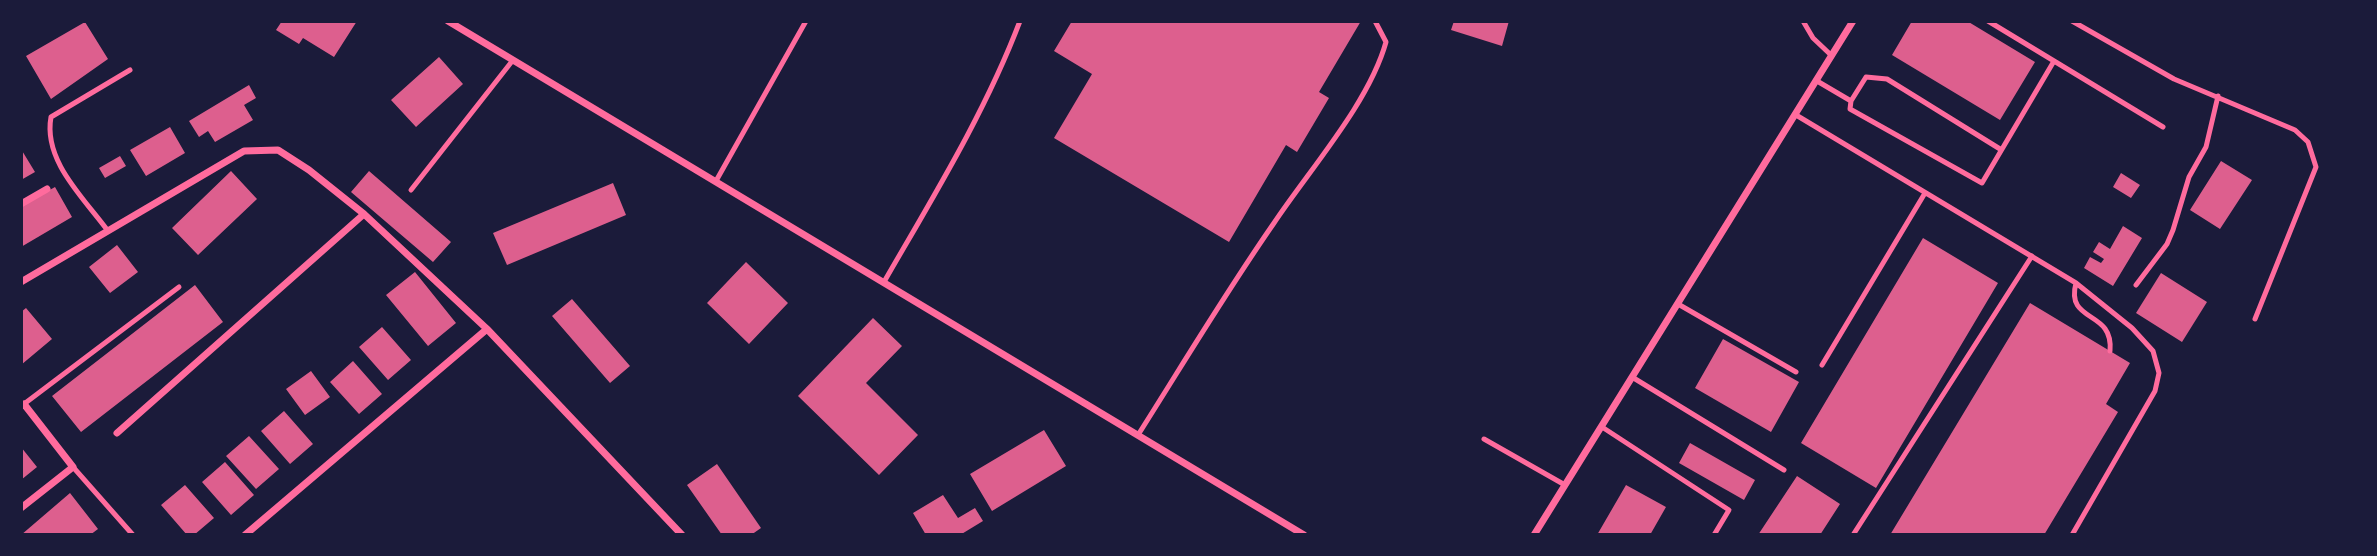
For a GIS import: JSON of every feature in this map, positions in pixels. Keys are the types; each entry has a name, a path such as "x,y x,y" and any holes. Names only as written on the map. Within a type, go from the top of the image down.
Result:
{"street":[{"path":"448,21 1304,535"},
{"path":"1534,535 1853,21"},
{"path":"21,282 244,151 278,150 309,170 364,214 487,329 682,535"},
{"path":"21,204 47,189"},
{"path":"117,433 364,214"},
{"path":"245,535 487,329"},
{"path":"21,508 74,467 22,405"}],"lane":[{"path":"716,181 806,21"},
{"path":"884,282 962,147 1002,69 1020,21"},
{"path":"1138,435 1273,223 1332,141 1380,65 1386,42 1375,21"},
{"path":"1803,21 1812,38 1832,55"},
{"path":"1988,21 2163,127"},
{"path":"2072,21 2174,79 2295,130 2308,142 2316,167 2255,319"},
{"path":"411,190 513,60"},
{"path":"2000,149 1887,79 1866,77 1851,101 1850,109 1982,183 2054,61"},
{"path":"108,231 56,160 48,130 51,117 130,70"},
{"path":"1817,81 1851,101"},
{"path":"2136,285 2170,237 2189,177 2206,147 2218,96"},
{"path":"1796,115 2076,283 2144,340 2153,351 2159,373 2155,391 2142,418 2072,535"},
{"path":"1822,365 1925,193"},
{"path":"1853,535 2032,256"},
{"path":"2076,283 2073,295 2076,304 2107,328 2112,337 2110,351"},
{"path":"22,405 179,287"},
{"path":"1678,304 1796,372"},
{"path":"1633,377 1784,470"},
{"path":"1601,427 1728,510 1714,535"},
{"path":"1484,439 1565,485"},
{"path":"74,467 133,535"}],"building":[{"path":"282,21 357,21 334,57 303,38 299,44 276,30"},
{"path":"1072,21 1361,21 1319,92 1329,98 1297,152 1286,145 1229,242 1054,138 1092,74 1054,51"},
{"path":"1454,21 1509,21 1502,46 1451,30"},
{"path":"1912,21 1967,21 2035,62 2000,120 1892,55"},
{"path":"85,22 108,59 51,99 26,56"},
{"path":"439,57 463,84 416,127 391,100"},
{"path":"249,85 256,98 244,105 253,120 215,142 208,131 199,137 189,121"},
{"path":"170,127 185,153 146,176 130,150"},
{"path":"21,149 35,172 21,180"},
{"path":"120,156 126,166 105,178 99,168"},
{"path":"2221,161 2252,180 2220,229 2190,210"},
{"path":"231,171 257,199 198,255 172,228"},
{"path":"369,171 451,242 433,262 351,192"},
{"path":"2121,173 2140,185 2131,198 2113,187"},
{"path":"613,183 626,215 507,265 493,233"},
{"path":"55,187 72,217 21,247 21,206"},
{"path":"2123,226 2142,238 2113,286 2084,268 2090,257 2101,263 2104,259 2093,252 2099,242 2110,249"},
{"path":"1923,238 1998,283 1876,488 1801,443"},
{"path":"117,245 138,272 110,293 89,267"},
{"path":"746,262 788,303 749,344 707,303"},
{"path":"415,272 456,323 428,346 386,295"},
{"path":"2161,273 2207,302 2182,342 2136,313"},
{"path":"195,285 223,322 81,432 52,396"},
{"path":"572,299 630,366 610,383 552,316"},
{"path":"2030,303 2130,363 2106,404 2118,412 2044,535 1890,535"},
{"path":"26,308 52,339 21,365 21,312"},
{"path":"873,318 902,346 866,383 918,435 879,475 798,396"},
{"path":"382,327 411,360 388,380 359,347"},
{"path":"1723,339 1799,382 1771,432 1695,388"},
{"path":"353,361 382,394 359,414 330,382"},
{"path":"311,371 330,397 305,415 286,389"},
{"path":"284,411 313,444 290,464 261,431"},
{"path":"1044,430 1066,466 992,511 970,474"},
{"path":"249,436 279,469 256,489 226,456"},
{"path":"1690,443 1755,480 1744,500 1679,463"},
{"path":"21,447 37,467 21,480"},
{"path":"225,462 254,495 231,515 202,482"},
{"path":"717,464 761,528 751,535 722,535 687,485"},
{"path":"1797,476 1840,504 1820,535 1758,535"},
{"path":"185,485 214,518 194,535 187,535 161,505"},
{"path":"1626,485 1666,507 1650,535 1597,535"},
{"path":"70,493 98,529 90,535 21,535"},
{"path":"943,495 958,518 975,508 983,521 960,535 926,535 913,513"}]}
